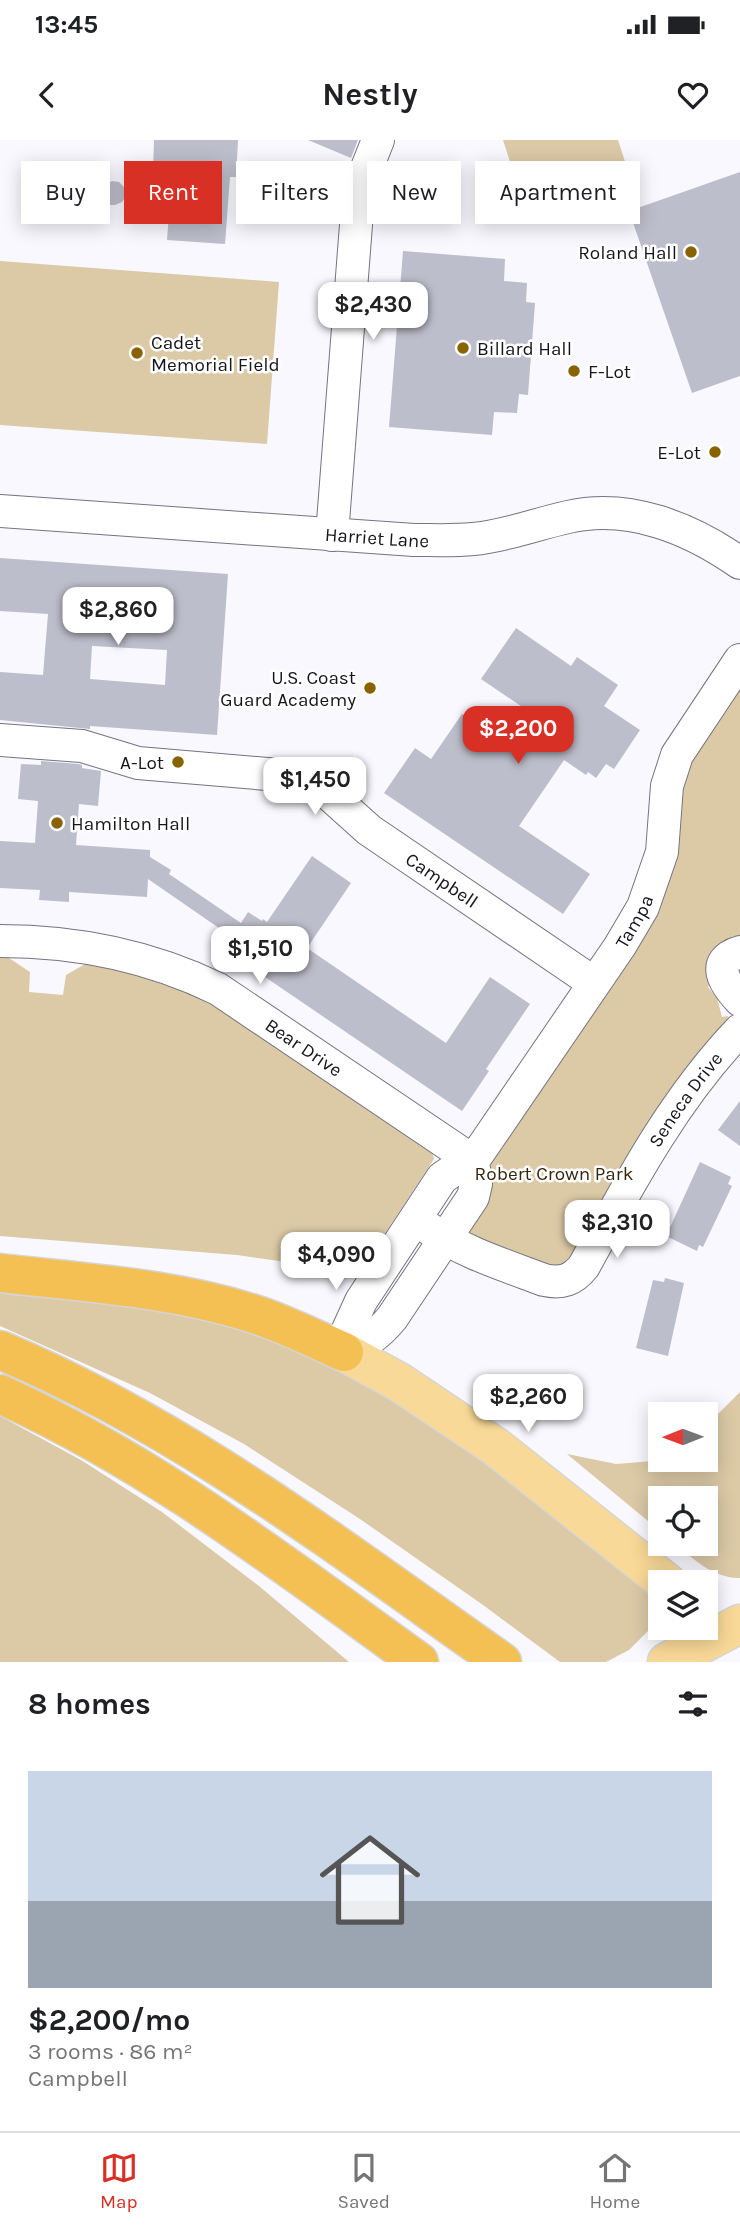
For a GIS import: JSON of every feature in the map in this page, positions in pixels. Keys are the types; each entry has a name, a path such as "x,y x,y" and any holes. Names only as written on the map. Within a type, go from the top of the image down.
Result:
{"highway":[{"path":"0,1273 120,1287 211,1302 291,1328 344,1352"},
{"path":"0,1350 91,1392 183,1444 305,1523 502,1662"},
{"path":"0,1394 69,1427 144,1470 211,1513 419,1662"},
{"path":"285,1566 374,1662"}],"main road":[{"path":"344,1352 399,1382 496,1447 651,1570"},
{"path":"667,1662 728,1629"}],"street":[{"path":"332,534 358,199 360,183 377,140"},
{"name":"Harriet Lane","path":"0,511 414,540 473,539 518,531 575,515 625,514 659,521 693,534 740,563"},
{"name":"Tampa","path":"344,1352 345,1335 361,1301 442,1178 461,1165 473,1161 631,930 651,887 662,852 667,786 677,755 740,660"},
{"name":"Campbell","path":"0,740 82,746 138,763 303,776 320,786 369,830 594,983"},
{"name":"Bear Drive","path":"0,941 51,942 95,947 131,956 218,989 473,1161"},
{"path":"740,952 728,958 722,972 726,986 740,999"},
{"name":"Seneca Drive","path":"415,1219 444,1240 544,1280 563,1282 571,1279 584,1266 653,1143 679,1104 740,1030"},
{"path":"344,1352 365,1344 393,1318 473,1197 473,1161"}],"green space":[{"path":"503,140 618,140 625,161 510,161"},
{"name":"Cadet Memorial Field","path":"0,261 279,282 267,444 0,425"},
{"name":"Robert Crown Park","path":"740,680 740,937 733,936 711,953 708,982 708,987 717,998 722,1017 728,1016 726,1025 572,1261 554,1269 468,1235 467,1227 490,1181 491,1161 572,1037 683,775"},
{"path":"0,952 30,972 29,992 63,995 66,975 94,959 174,981 214,1001 432,1151 434,1159 384,1235 378,1236 349,1277 344,1279 279,1261 237,1255 0,1236"},
{"path":"0,1279 157,1297 339,1354 514,1482 630,1574 648,1591 648,1631 629,1650 606,1662 560,1662 360,1519 244,1444 150,1393 0,1326"},
{"path":"740,1392 740,1578 720,1575 718,1570 710,1570 690,1556 718,1556 718,1486 648,1486 648,1521 567,1454 616,1464 648,1461 648,1472 718,1472 718,1414"},
{"path":"0,1416 81,1460 162,1512 259,1586 349,1662 0,1662"}],"building":[{"path":"154,140 238,140 236,177 230,177 225,244 167,240 168,224 222,224 222,161 153,161"},
{"path":"308,140 358,140 351,158"},
{"name":"Roland Hall","path":"740,172 740,376 692,393 634,224 640,224 640,207"},
{"path":"110,182 119,182 124,187 124,199 115,205 110,205"},
{"name":"Billard Hall","path":"403,251 505,259 504,281 527,283 526,302 535,303 528,395 519,394 517,413 494,412 492,435 389,427"},
{"path":"0,558 228,574 217,735 90,726 90,729 0,720 0,672 43,675 48,614 0,611","holes":["92,646 167,650 165,685 90,679"]},
{"path":"516,628 571,666 577,657 618,685 604,706 640,730 614,769 606,764 596,778 588,772 586,775 564,760 519,826 590,874 563,914 384,793 415,748 431,759 462,714 515,750 537,717 481,679"},
{"path":"41,761 79,764 82,768 101,771 98,806 79,804 76,845 150,850 150,857 171,870 169,874 241,923 248,912 267,922 312,856 351,883 307,948 446,1043 490,977 530,1004 486,1069 489,1071 462,1111 237,958 245,946 148,879 147,897 69,892 69,902 39,900 40,890 0,888 0,841 35,843 38,801 18,799 21,764 41,765"},
{"path":"740,1101 740,1146 718,1130"},
{"path":"700,1162 731,1177 728,1184 732,1186 703,1247 699,1245 697,1251 666,1236"},
{"path":"665,1278 684,1283 668,1356 636,1348 653,1280 664,1282"}],"place":[{"name":"Roland Hall","path":"691,252"},
{"name":"Billard Hall","path":"463,348"},
{"name":"Cadet Memorial Field","path":"137,353"},
{"name":"F-Lot","path":"574,371"},
{"name":"E-Lot","path":"715,452"},
{"name":"U.S. Coast Guard Academy","path":"370,688"},
{"name":"A-Lot","path":"178,762"},
{"name":"Hamilton Hall","path":"57,823"}]}
